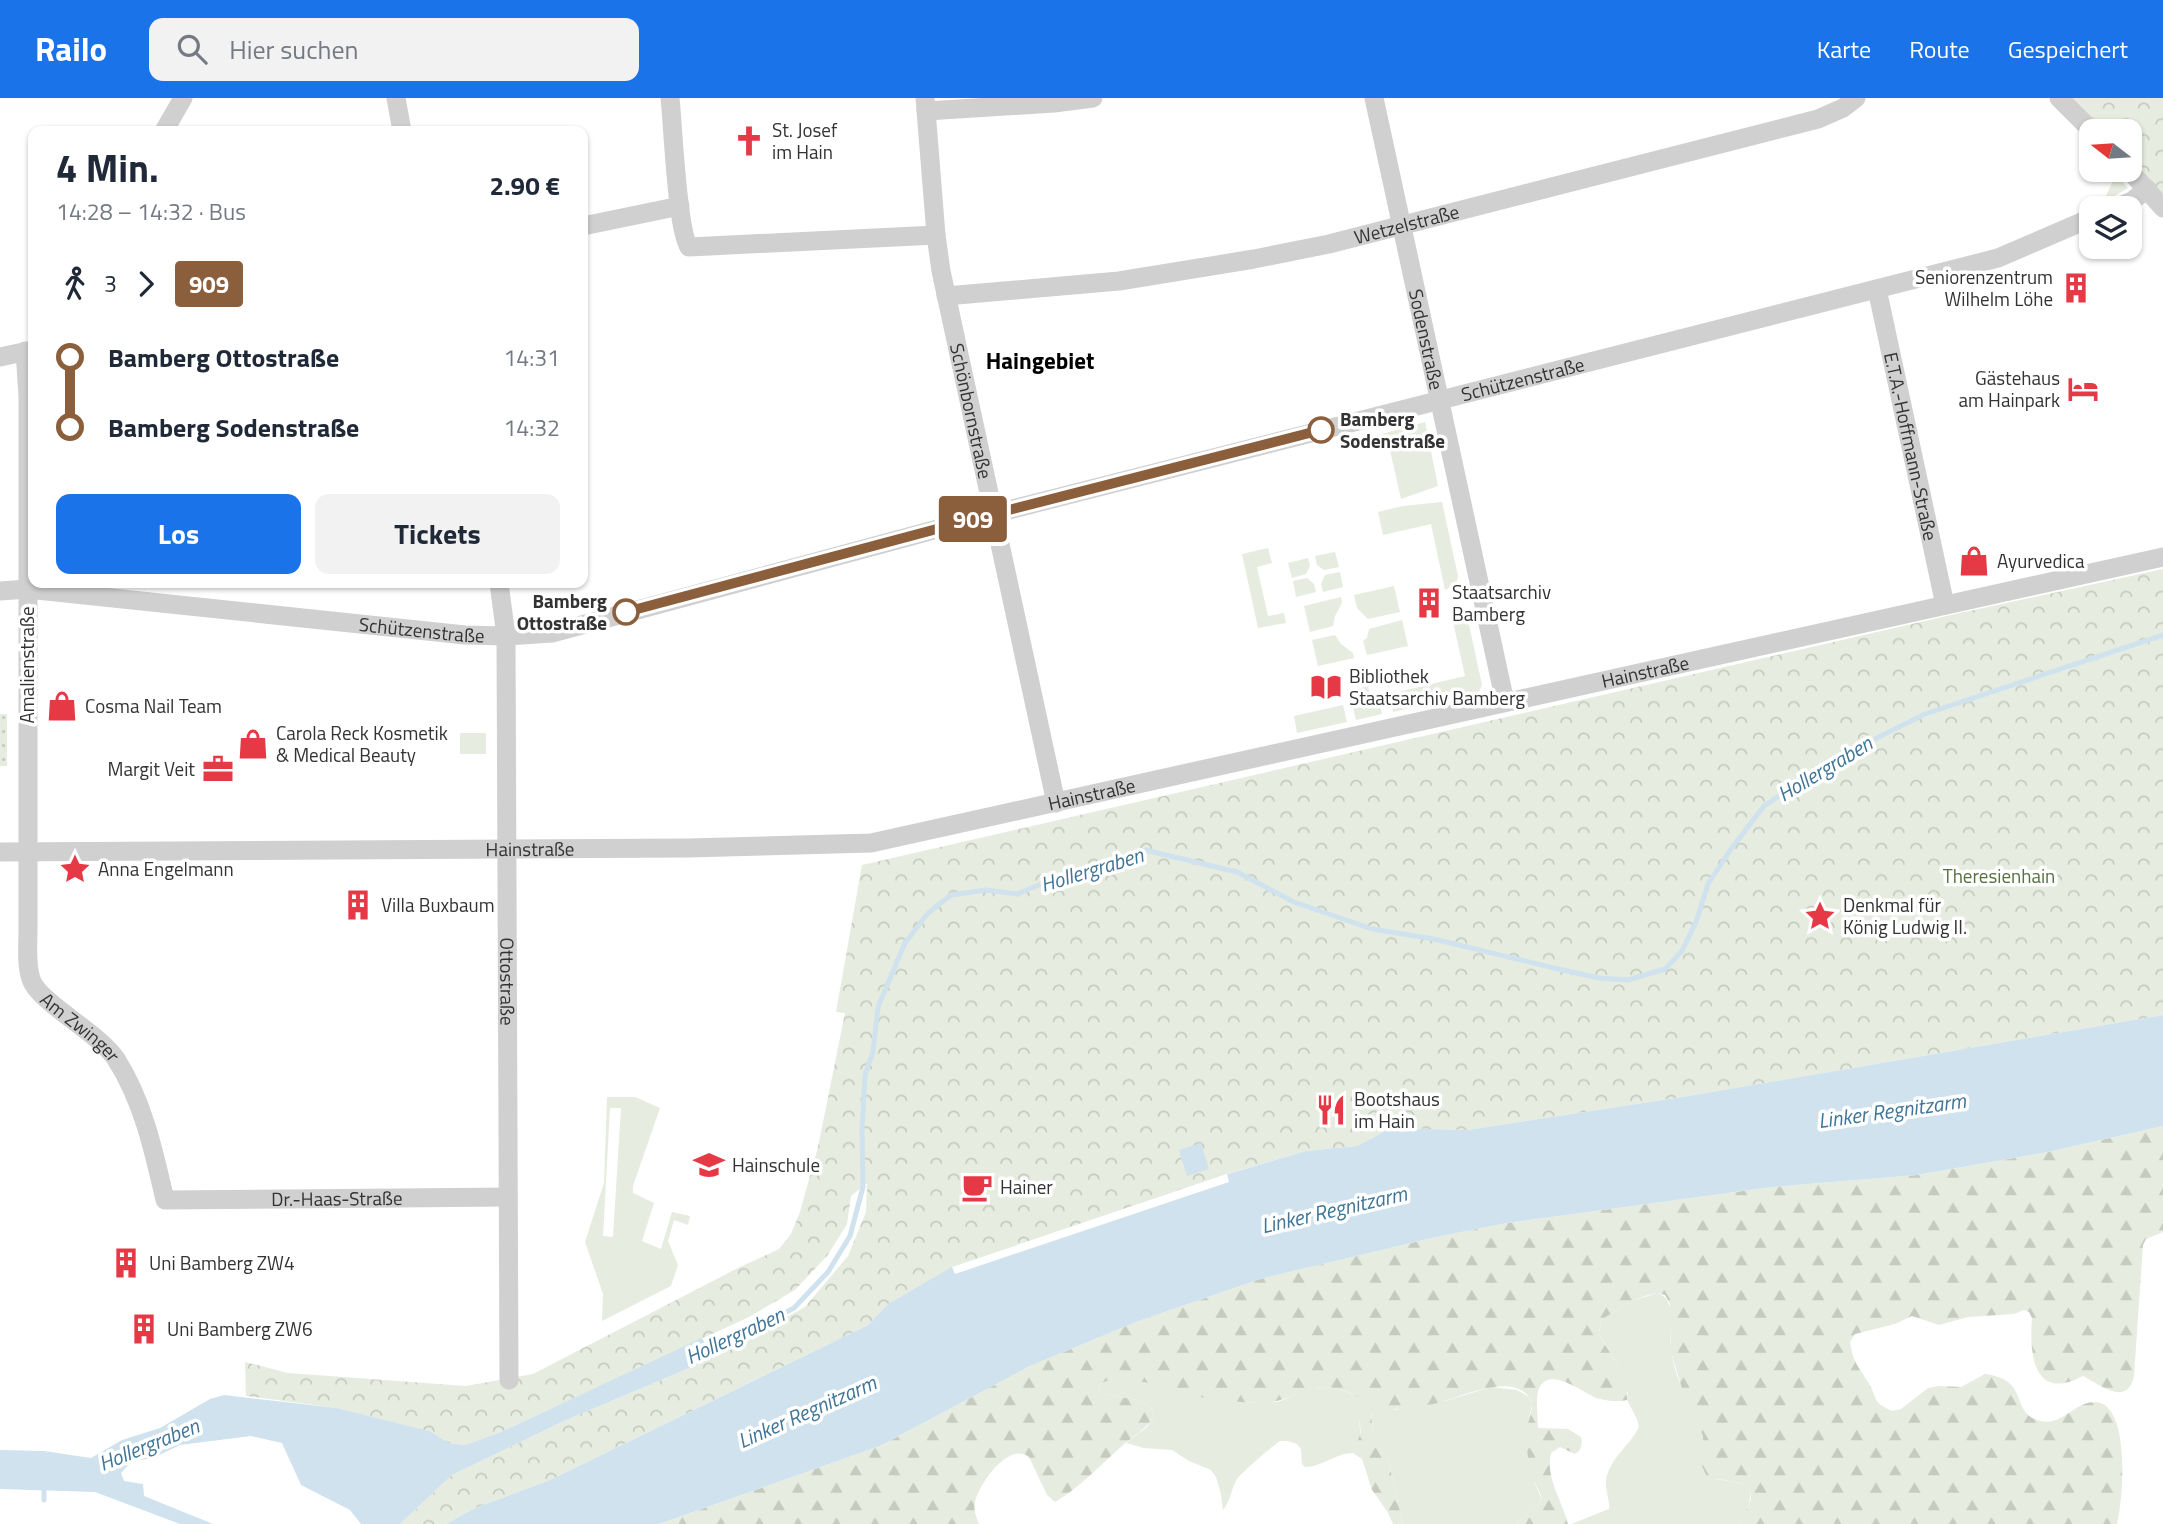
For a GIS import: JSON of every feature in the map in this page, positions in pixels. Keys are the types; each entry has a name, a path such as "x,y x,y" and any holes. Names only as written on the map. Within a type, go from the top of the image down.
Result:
{"street":[{"path":"167,126 183,98"},
{"path":"396,98 401,126"},
{"path":"670,98 680,206 685,241 690,247 936,235"},
{"path":"925,104 1054,103 1093,98"},
{"name":"Sodenstraße","path":"1374,98 1505,702"},
{"name":"Wetzelstraße","path":"946,296 1119,281 1254,260 1403,226 1818,119 1843,108 1856,98"},
{"path":"2059,98 2080,119"},
{"name":"Schönbornstraße","path":"925,104 936,235 946,296 1056,803"},
{"path":"2141,182 2163,208"},
{"path":"2138,196 2147,188"},
{"path":"588,225 680,206"},
{"name":"Schützenstraße","path":"0,591 27,589 465,635 552,633 993,514 1998,258 2079,223"},
{"name":"E.T.A.-Hoffmann-Straße","path":"1877,289 1945,605"},
{"path":"0,357 28,351"},
{"name":"Amalienstraße","path":"27,852 28,381"},
{"name":"Hainstraße","path":"0,852 862,844 2163,557"},
{"name":"Ottostraße","path":"500,588 506,636 509,1380"},
{"name":"Am Zwinger","path":"27,852 28,957 34,988 97,1038 116,1059 130,1086 153,1146 165,1200"},
{"name":"Dr.-Haas-Straße","path":"165,1200 508,1196"}],"green space":[{"path":"2070,98 2163,98 2163,197 2142,174 2142,119 2090,119"},
{"path":"2112,182 2123,182 2128,188 2115,196 2106,196"},
{"path":"1425,422 1438,486 1401,499 1387,437 1354,445 1353,442"},
{"path":"1442,502 1458,576 1456,584 1445,590 1431,524 1383,535 1378,512"},
{"path":"1268,548 1272,563 1257,567 1268,616 1284,613 1286,623 1258,628 1242,554"},
{"path":"1335,552 1339,567 1324,570 1317,565 1315,556"},
{"path":"1308,558 1310,566 1306,574 1292,578 1288,563"},
{"name":"Theresienhain","path":"2163,569 2163,1015 1688,1096 1468,1130 1391,1128 1357,1146 1306,1151 1227,1174 952,1268 888,1304 868,1325 550,1480 475,1508 446,1524 400,1524 452,1475 564,1421 713,1358 805,1307 848,1256 866,1212 867,1183 851,1196 847,1224 827,1256 795,1290 749,1317 501,1432 465,1445 449,1443 428,1431 337,1408 246,1396 245,1362 288,1373 466,1386 533,1374 779,1249 791,1234 800,1212 818,1147 845,1013 836,1012 862,865 1951,615"},
{"path":"1340,572 1343,587 1323,592 1321,584 1325,575"},
{"path":"1307,578 1314,584 1316,592 1296,597 1293,581"},
{"path":"1394,586 1400,612 1368,619 1357,608 1354,595"},
{"path":"1341,597 1342,603 1333,626 1310,632 1304,606"},
{"path":"1456,616 1469,625 1482,685 1479,692 1393,712 1390,694 1465,676 1452,617"},
{"path":"1402,620 1408,646 1367,655 1363,641 1367,638 1369,629"},
{"path":"1335,635 1341,644 1353,653 1354,658 1318,666 1312,640"},
{"path":"1368,686 1371,698 1378,696 1382,714 1356,720 1349,691"},
{"path":"1343,705 1347,722 1297,733 1294,716"},
{"path":"0,714 7,714 7,766 0,766"},
{"path":"460,733 486,733 486,754 460,754"},
{"path":"607,1097 635,1097 660,1108 633,1186 633,1193 654,1203 642,1241 661,1249 672,1212 690,1216 688,1225 674,1220 668,1241 678,1265 671,1286 602,1321 603,1294 585,1242 604,1183","holes":["610,1108 621,1108 613,1237 603,1236"]},
{"path":"2163,1126 2163,1232 2146,1239 2143,1245 2134,1376 2125,1391 2112,1391 2083,1376 2066,1383 2054,1383 2044,1378 2034,1358 2032,1318 2029,1312 2024,1310 2014,1314 1968,1317 1939,1325 1912,1316 1895,1324 1855,1334 1850,1342 1854,1359 1876,1399 1892,1411 1901,1409 1928,1388 1961,1387 1985,1374 2008,1382 2024,1409 2037,1420 2053,1421 2088,1403 2096,1402 2107,1407 2115,1419 2122,1455 2117,1524 1740,1524 1751,1499 1750,1490 1741,1483 1707,1477 1702,1466 1703,1436 1683,1392 1671,1352 1670,1304 1665,1295 1657,1293 1630,1302 1601,1320 1599,1334 1623,1375 1627,1400 1600,1399 1560,1380 1544,1381 1539,1388 1538,1428 1568,1429 1581,1437 1581,1447 1575,1454 1560,1447 1551,1453 1552,1480 1568,1524 1517,1524 1542,1500 1532,1476 1527,1451 1526,1429 1532,1405 1529,1397 1520,1390 1509,1387 1482,1389 1433,1404 1396,1409 1383,1407 1342,1390 1325,1387 1268,1403 1259,1403 1207,1398 1148,1383 1119,1379 1098,1386 1100,1392 1141,1401 1152,1409 1154,1416 1144,1429 1082,1483 1055,1502 1047,1495 1029,1457 1021,1454 1004,1459 982,1485 974,1505 979,1524 659,1524 880,1446 1030,1366 1136,1322 1260,1279 1507,1223 1772,1187 1917,1175 2048,1152"},
{"path":"1657,1293 1664,1297 1670,1308 1670,1340 1676,1371 1703,1436 1703,1446 1716,1479 1741,1483 1750,1490 1748,1508 1740,1524 1571,1524 1609,1509 1606,1484 1608,1473 1639,1427 1627,1400 1628,1393 1617,1364 1599,1334 1601,1320 1630,1302"},
{"path":"1110,1378 1134,1380 1229,1401 1258,1403 1278,1402 1310,1388 1326,1387 1395,1410 1445,1401 1491,1387 1517,1390 1529,1397 1532,1404 1526,1433 1535,1484 1542,1500 1517,1524 1403,1524 1389,1464 1374,1436 1371,1413 1359,1420 1361,1437 1353,1453 1317,1465 1305,1467 1302,1464 1301,1449 1297,1444 1280,1441 1237,1479 1223,1510 1216,1477 1211,1470 1172,1450 1144,1448 1126,1443 1147,1427 1154,1416 1152,1409 1141,1401 1100,1392 1098,1386"},
{"path":"1364,1406 1370,1409 1374,1435 1389,1464 1403,1524 1393,1524 1372,1490 1362,1459 1353,1453 1361,1432 1358,1412"}],"water":[{"name":"Linker Regnitzarm","path":"2163,1015 2163,1126 2048,1152 1917,1175 1772,1187 1507,1223 1436,1237 1260,1279 1136,1322 1030,1366 880,1446 659,1524 446,1524 475,1508 550,1480 868,1325 888,1304 952,1267 1228,1174 1306,1151 1357,1146 1391,1128 1468,1130 1688,1096"},
{"path":"1201,1143 1209,1169 1187,1176 1179,1150"},
{"path":"702,1338 713,1358 564,1421 452,1475 400,1524 361,1524 350,1510 301,1485 282,1443 251,1436 180,1445 155,1457 131,1462 121,1473 124,1481 143,1484 144,1496 213,1524 180,1524 95,1492 0,1489 0,1450 44,1451 91,1458 122,1440 160,1428 210,1399 224,1395 337,1408 429,1431 449,1443 465,1445 501,1432"}],"pier":[{"path":"1227,1174 1229,1182 955,1274 952,1267"}],"waterway":[{"name":"Hollergraben","path":"702,1352 743,1335 794,1308 828,1272 850,1236 863,1187 865,1075 873,1052 878,1007 905,943 928,913 951,895 986,890 1017,894 1068,873 1145,850 1237,872 1294,902 1372,929 1434,939 1599,978 1628,980 1665,969 1682,951 1696,922 1708,884 1764,806 1831,761 1925,714 2163,635"},
{"path":"44,1487 44,1500"}],"bus line":[{"name":"909","path":"626,612 1321,430"}],"place":[{"name":"St. Josef im Hain","path":"749,141"},
{"name":"Seniorenzentrum Wilhelm Löhe","path":"2076,288"},
{"name":"Gästehaus am Hainpark","path":"2083,389"},
{"name":"Bamberg Sodenstraße","path":"1321,430"},
{"name":"Ayurvedica","path":"1974,561"},
{"name":"Staatsarchiv Bamberg","path":"1429,603"},
{"name":"Bamberg Ottostraße","path":"626,612"},
{"name":"Bibliothek Staatsarchiv Bamberg","path":"1326,687"},
{"name":"Cosma Nail Team","path":"62,706"},
{"name":"Carola Reck Kosmetik & Medical Beauty","path":"253,744"},
{"name":"Margit Veit","path":"218,769"},
{"name":"Anna Engelmann","path":"75,869"},
{"name":"Villa Buxbaum","path":"358,905"},
{"name":"Denkmal für König Ludwig II.","path":"1820,916"},
{"name":"Bootshaus im Hain","path":"1331,1110"},
{"name":"Hainschule","path":"709,1165"},
{"name":"Hainer","path":"977,1187"},
{"name":"Uni Bamberg ZW4","path":"126,1263"},
{"name":"Uni Bamberg ZW6","path":"144,1329"}],"district":[{"name":"Haingebiet","path":"1040,361"}]}
